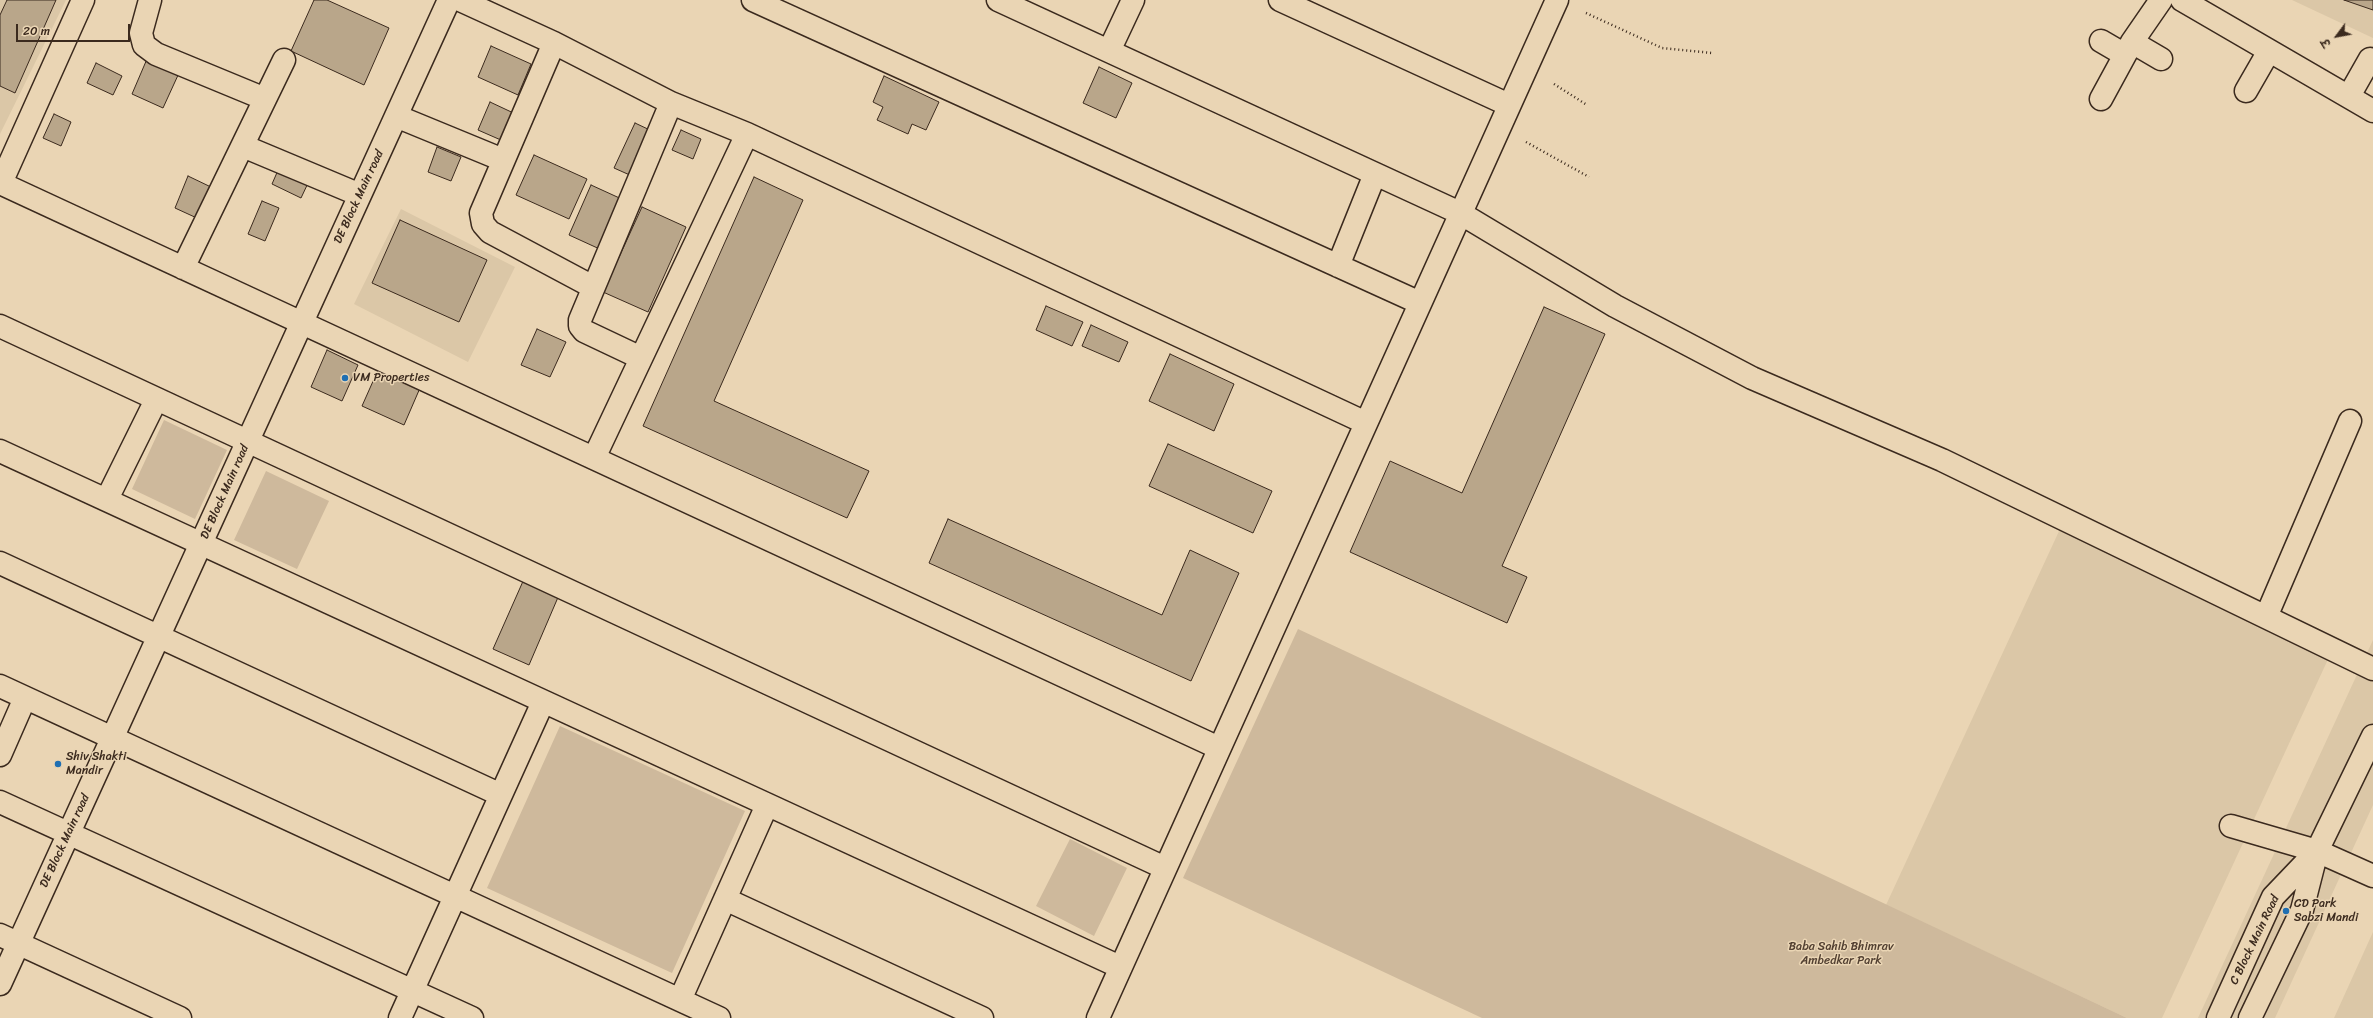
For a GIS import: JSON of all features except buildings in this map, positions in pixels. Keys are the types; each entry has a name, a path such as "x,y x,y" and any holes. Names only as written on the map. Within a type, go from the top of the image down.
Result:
{"street":[{"path":"83,0 1,183 1219,748"},
{"path":"150,0 141,33 144,45 156,54 265,99"},
{"name":"DE Block Main road","path":"0,984 9,939 68,834 449,0"},
{"path":"460,0 554,43 671,103 747,134 1366,423"},
{"path":"998,0 1460,213 1615,306 1752,378 1942,460 2373,669"},
{"path":"1109,51 1133,0"},
{"path":"1280,0 1509,105"},
{"path":"1098,1018 1557,0"},
{"path":"2101,99 2128,48 2161,0"},
{"path":"2182,0 2373,111"},
{"path":"762,2 1338,266 1420,302"},
{"path":"2101,41 2161,59"},
{"path":"554,43 481,212 483,224 490,232 593,287"},
{"path":"2246,91 2269,51"},
{"path":"2349,96 2370,58"},
{"path":"183,268 284,60"},
{"path":"641,358 584,331 580,326 580,320 671,103"},
{"path":"396,116 503,160"},
{"path":"594,458 747,134"},
{"path":"243,146 360,195"},
{"path":"1338,266 1375,174"},
{"path":"0,326 156,400 1165,868"},
{"path":"107,499 156,400"},
{"path":"2266,617 2350,421"},
{"path":"0,451 107,499 201,545 1120,967"},
{"path":"0,563 501,795"},
{"path":"0,686 719,1018"},
{"path":"0,755 25,698"},
{"path":"400,1018 543,702"},
{"name":"C Block Main Road","path":"2250,1018 2302,910 2317,851 2373,736"},
{"path":"0,802 472,1018"},
{"path":"680,1000 767,805"},
{"path":"2231,826 2317,851 2373,876"},
{"name":"C Block Main Road","path":"2218,1018 2273,897 2317,851"},
{"path":"725,899 982,1018"},
{"path":"9,939 180,1018"}],"path":[{"path":"1582,10 1606,24 1662,48 1712,53"},
{"path":"1527,67 1587,105"},
{"path":"1500,127 1589,177"}],"shaded area":[{"path":"0,0 66,0 0,134"},
{"path":"2292,0 2373,0 2373,38"},
{"path":"401,209 515,267 468,362 354,304"},
{"path":"2060,529 2330,655 2162,1018 2127,1018 1886,905"},
{"name":"CD Park Sabzi Mandi","path":"2373,640 2373,805 2275,1018 2198,1018"},
{"path":"2373,932 2373,1018 2334,1018"}],"green space":[{"path":"164,420 227,450 195,519 132,489"},
{"path":"266,471 329,501 297,569 234,540"},
{"name":"Baba Sahib Bhimrav Ambedkar Park","path":"1298,629 2127,1018 1482,1018 1183,878"},
{"path":"560,726 745,811 672,973 487,888"},
{"path":"1070,839 1127,868 1094,936 1036,906"}],"place":[{"name":"VM Properties","path":"345,378"},
{"name":"Shiv Shakti Mandir","path":"58,764"},
{"name":"CD Park Sabzi Mandi","path":"2286,911"}]}
